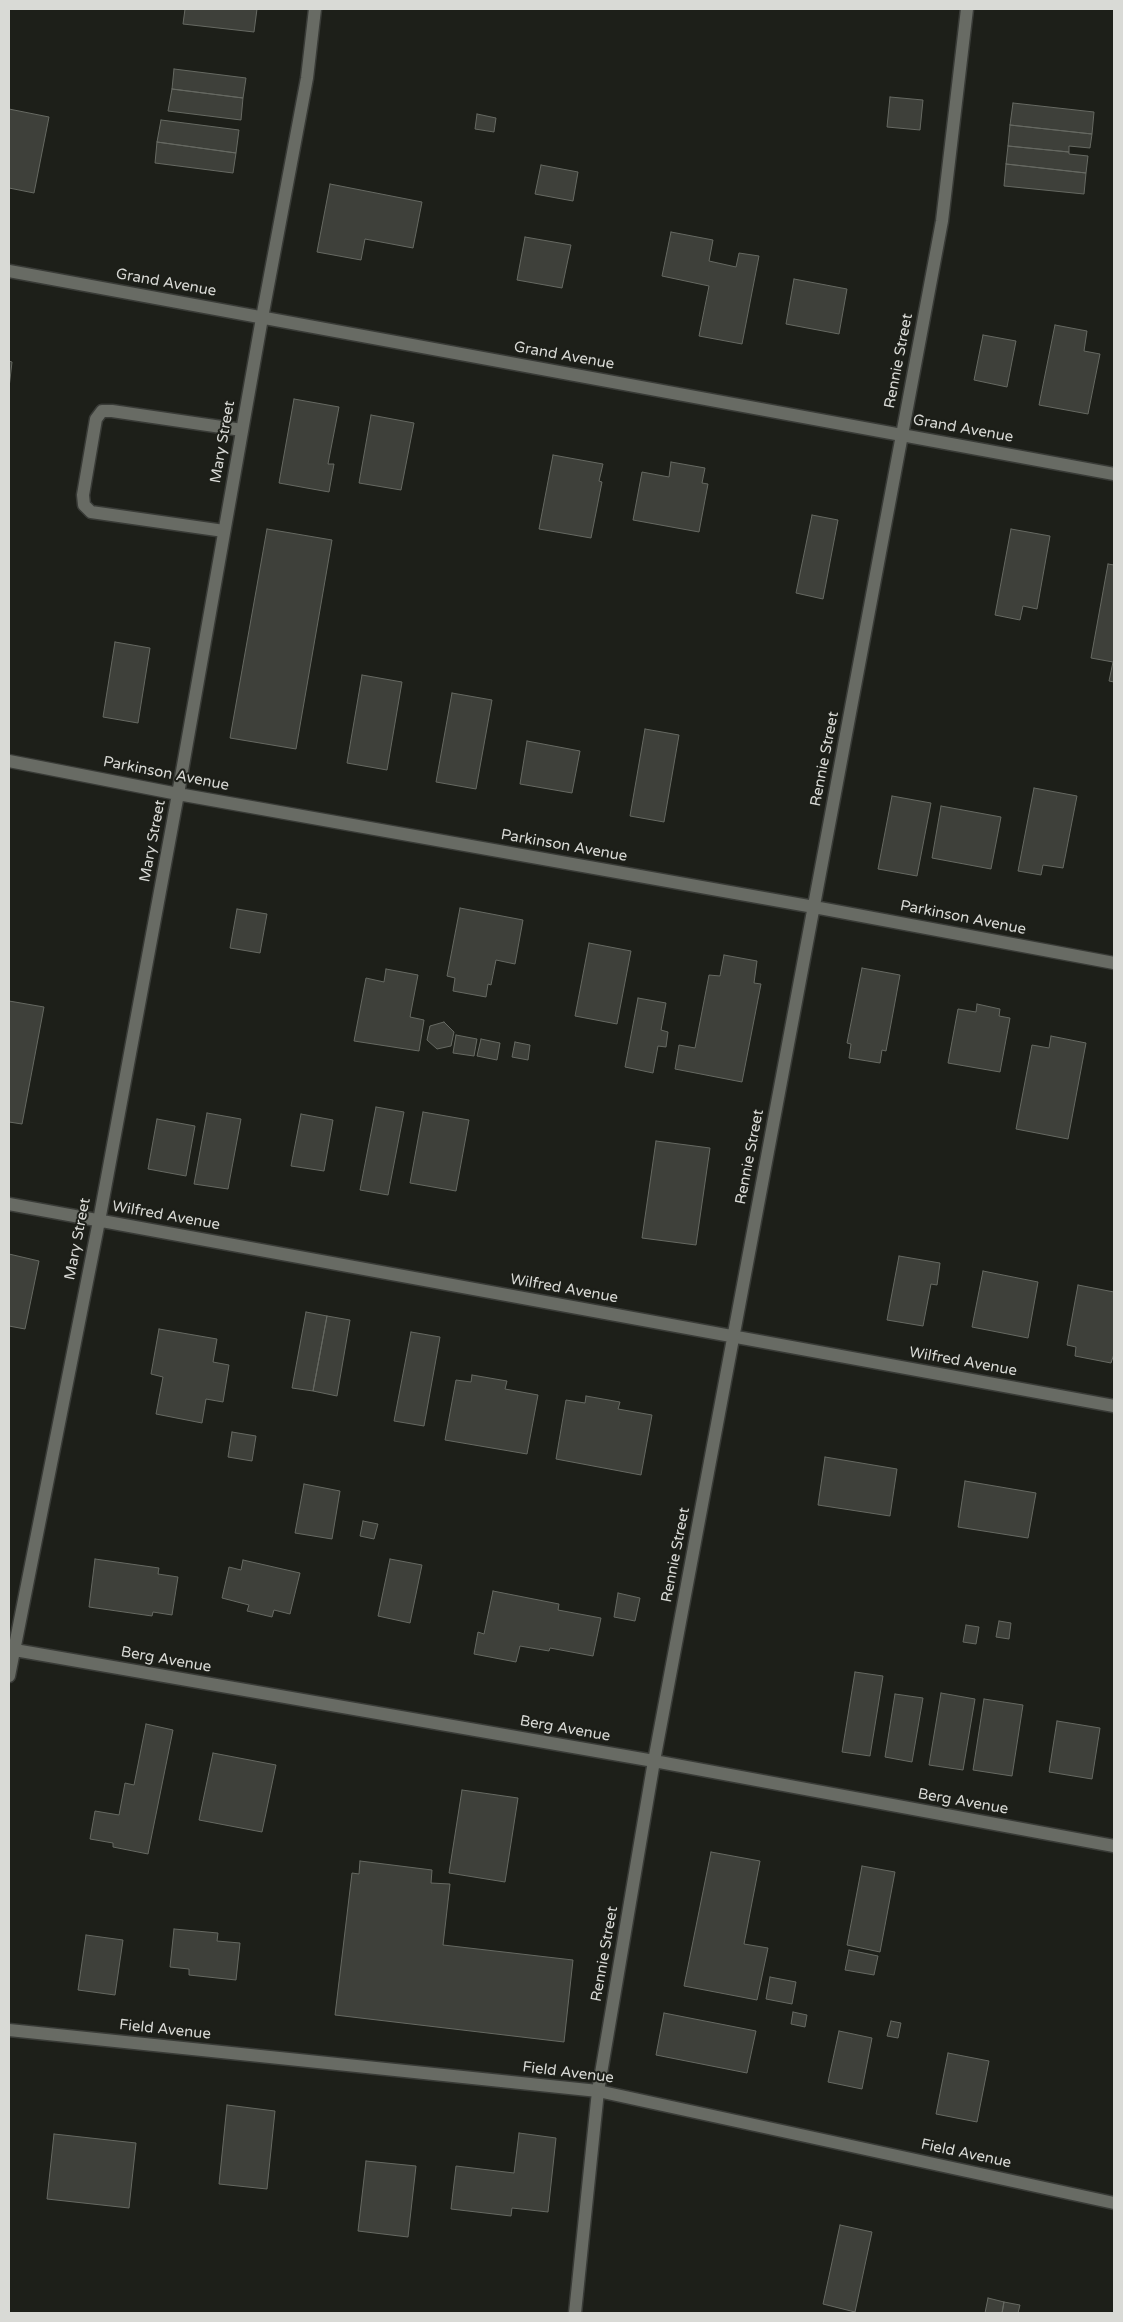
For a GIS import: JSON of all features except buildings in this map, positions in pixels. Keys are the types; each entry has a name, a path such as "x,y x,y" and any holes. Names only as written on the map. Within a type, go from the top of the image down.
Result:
{"street":[{"name":"Mary Street","path":"9,1676 11,1650 99,1221 178,794 306,78 315,9"},
{"name":"Rennie Street","path":"575,2313 598,2091 654,1761 942,221 967,9"},
{"name":"Grand Avenue","path":"9,271 1114,474"},
{"path":"224,531 91,512 84,505 83,495 96,419 102,411 112,411 242,430"},
{"name":"Parkinson Avenue","path":"9,760 178,794 814,907 1114,963"},
{"name":"Wilfred Avenue","path":"9,1204 1114,1406"},
{"name":"Berg Avenue","path":"11,1650 654,1761 1114,1846"},
{"name":"Field Avenue","path":"9,2030 598,2091 1114,2202"}]}
